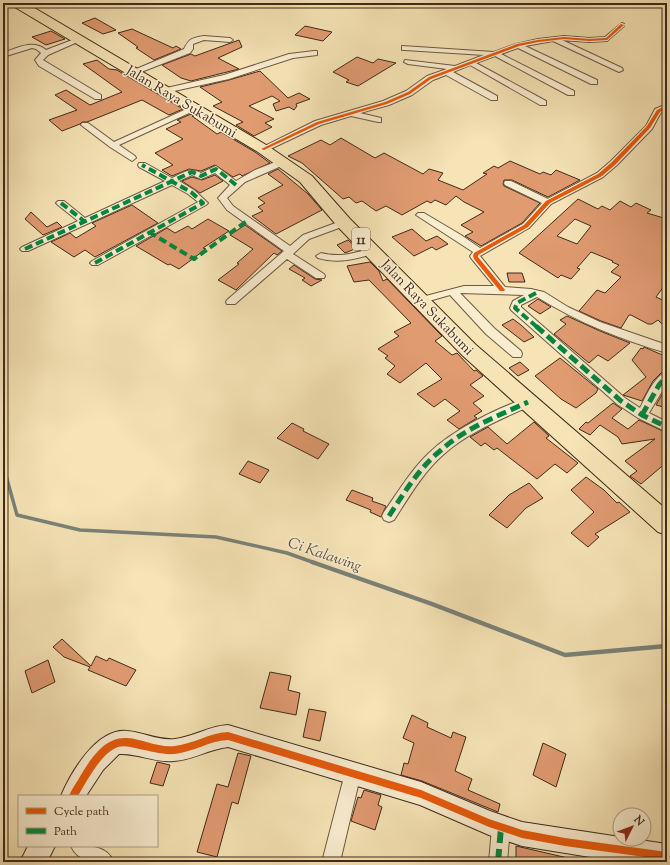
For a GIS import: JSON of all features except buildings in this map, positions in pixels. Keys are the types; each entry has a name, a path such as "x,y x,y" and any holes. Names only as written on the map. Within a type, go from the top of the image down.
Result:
{"highway":[{"name":"Jalan Raya Sukabumi","path":"17,3 196,108 263,149 306,179 344,223 422,300 455,337 667,525"}],"street":[{"path":"263,149 314,124 386,103 409,93 425,80 518,45 553,39 608,39 622,26"},
{"path":"133,72 187,51 190,43 194,40 201,38 230,40"},
{"path":"80,39 45,53 39,60 42,64 98,97"},
{"path":"553,39 619,70"},
{"path":"518,45 594,82"},
{"path":"3,55 32,46 38,47 45,53"},
{"path":"405,48 496,54 572,93"},
{"path":"165,91 204,81 220,79 296,55 314,53"},
{"path":"408,62 458,68"},
{"path":"471,63 543,102"},
{"path":"447,72 494,98"},
{"path":"502,290 475,256 479,252 526,226 548,202 586,184 604,171 614,163 649,127 658,111 667,106"},
{"path":"113,145 196,108"},
{"path":"352,114 378,120"},
{"path":"85,125 132,158"},
{"path":"283,162 236,184 226,192 222,198 224,202 320,276"},
{"path":"95,263 203,203 173,180 157,174 142,165"},
{"path":"25,250 84,221 192,172 201,176 216,170 236,184"},
{"path":"508,183 548,202"},
{"path":"61,203 84,221"},
{"path":"421,215 458,237 479,252"},
{"path":"231,302 311,234 344,223"},
{"path":"321,256 334,259 373,251"},
{"path":"422,300 452,291 472,289 536,293 596,325 667,349"},
{"path":"452,291 490,331 517,354"},
{"path":"536,293 517,303 515,308 621,401 642,415 667,427"},
{"path":"642,415 659,385 667,376"},
{"path":"389,516 405,492 439,451 480,425 528,402"},
{"path":"74,795 101,754 111,746 121,741 174,750 186,748 215,737 228,736 421,794 501,828 565,842 667,856"},
{"path":"331,862 353,773"},
{"path":"498,862 501,828"},
{"path":"32,862 42,847"},
{"path":"82,847 105,862"}],"waterway":[{"name":"Ci Kalawing","path":"3,465 17,515 80,530 216,537 287,553 315,563"},
{"name":"Ci Kalawing","path":"312,562 432,604 565,655 667,646"}],"railway":[{"path":"3,853 5,862"}],"marked path":[{"path":"95,263 203,203 198,197 183,187 142,165"},
{"path":"25,249 192,172 201,176 216,169 236,185"},
{"path":"61,203 84,221"},
{"path":"149,232 194,259 247,221"},
{"path":"536,293 517,303 515,308 621,401 642,415 667,427"},
{"path":"642,415 659,385 667,376"},
{"path":"389,516 419,473 439,451 459,436 528,402"},
{"path":"498,862 501,828"}],"cycle path":[{"path":"263,149 318,123 386,103 409,93 430,78 518,45 564,38 589,40 607,39 622,25"},
{"path":"502,290 476,258 476,254 526,226 548,202 600,175 614,163 649,127 658,111 667,106"},
{"path":"74,795 88,771 102,753 110,746 126,742 157,749 175,750 214,738 228,736 421,794 489,823 522,834 565,842 667,856"}]}
